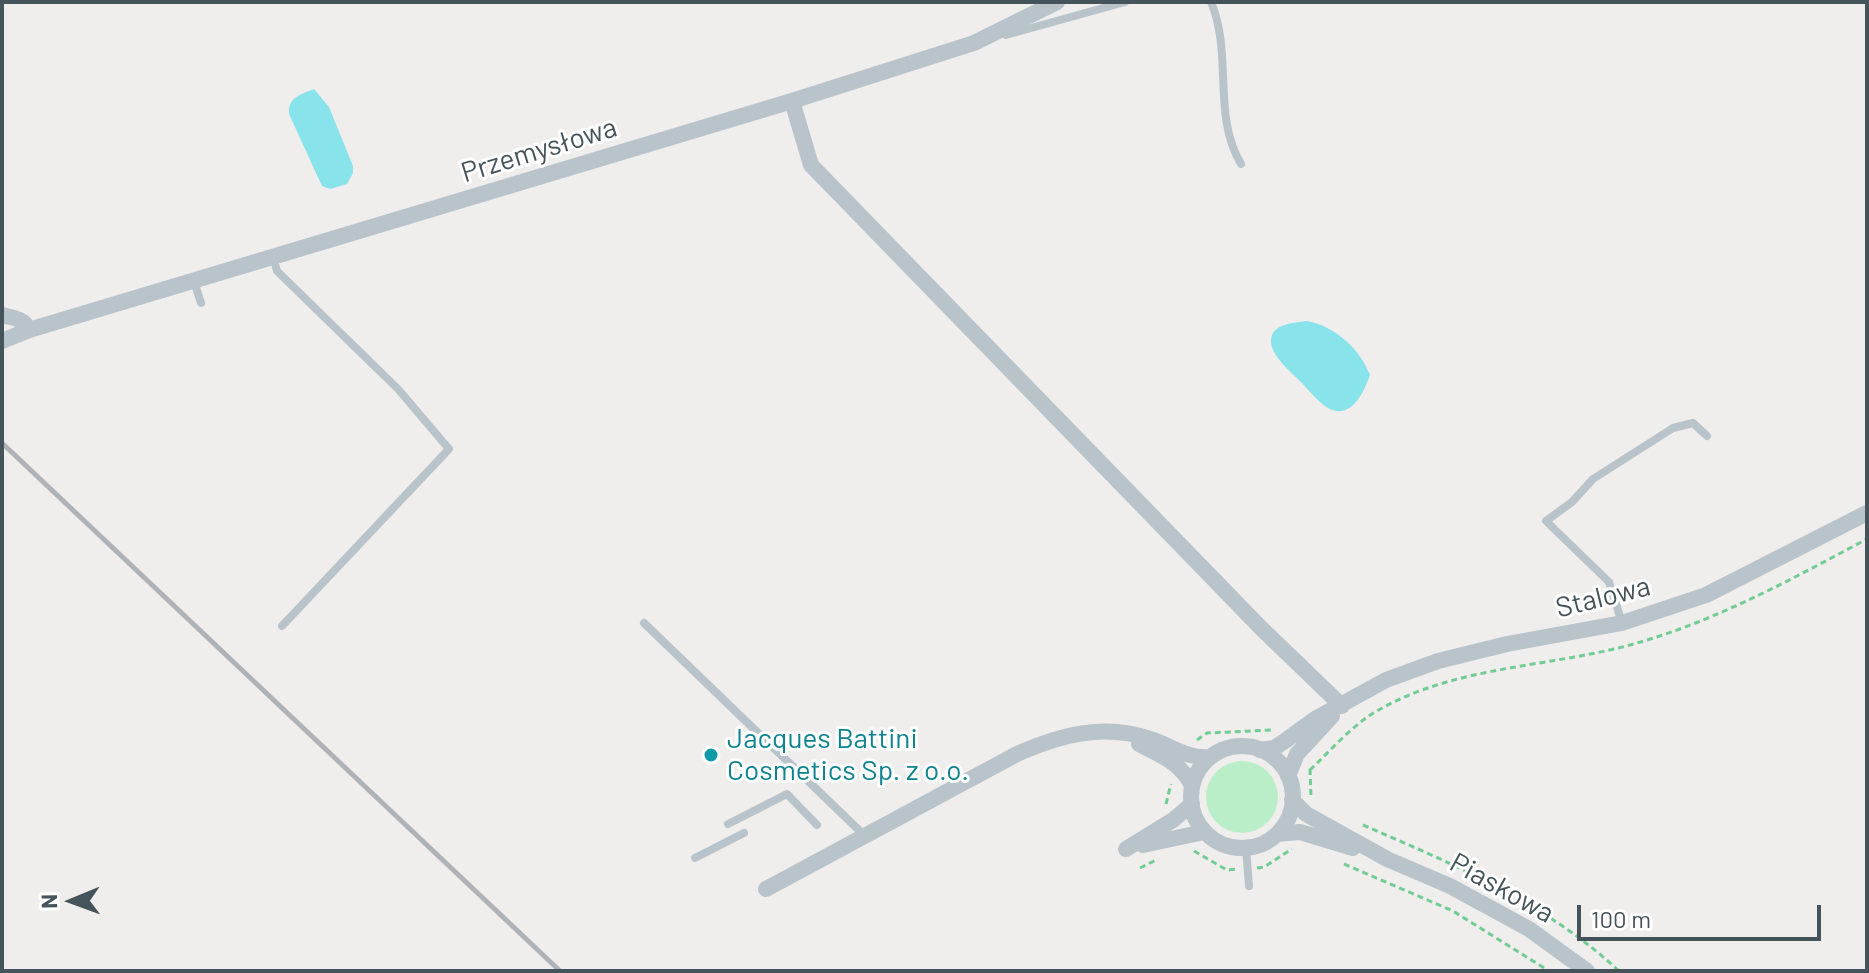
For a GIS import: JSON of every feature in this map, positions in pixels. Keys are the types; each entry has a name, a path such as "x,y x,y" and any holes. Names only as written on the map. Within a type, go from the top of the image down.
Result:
{"street":[{"name":"Przemysłowa","path":"2,341 29,330 792,101 974,43 1057,2"},
{"path":"792,101 811,165 1262,629 1342,706"},
{"path":"2,315 20,319 29,330"},
{"name":"Stalowa","path":"1260,750 1274,748 1315,719 1386,680 1438,661 1507,644 1622,623 1706,595 1867,513"},
{"name":"Stalowa","path":"1288,776 1297,754 1342,706"},
{"path":"766,889 1017,754 1073,733 1120,733 1148,738 1182,760 1209,757 1241,747 1260,750 1280,764 1288,776 1292,800 1286,823 1277,834"},
{"path":"1204,832 1126,849 1173,820 1192,795 1195,775 1209,757"},
{"path":"1182,760 1194,815 1204,832 1222,843 1246,848"},
{"name":"Piaskowa","path":"1292,800 1306,814 1387,859 1450,886 1529,929 1587,971"},
{"name":"Piaskowa","path":"1246,848 1289,831 1387,859"}],"lane":[{"path":"974,43 1125,2"},
{"path":"1211,2 1221,42 1226,129 1241,164"},
{"path":"273,257 277,271 398,389 449,449 282,626"},
{"path":"194,280 201,303"},
{"path":"1622,623 1609,582 1546,521 1572,502 1593,479 1673,428 1693,423 1707,436"},
{"path":"644,623 864,835"},
{"path":"728,824 787,794 817,825"},
{"path":"695,858 744,833"},
{"path":"1246,848 1249,886"}],"path":[{"path":"1310,770 1363,721 1382,707 1406,697 1466,676 1629,645 1710,619 1867,539"},
{"path":"1167,803 1171,782 1199,737 1207,733 1270,729 1285,741"},
{"path":"1297,754 1310,770 1311,803"},
{"path":"1336,860 1453,911 1549,971"}],"green space":[{"path":"1242,761 1268,771 1278,797 1268,823 1242,833 1216,823 1206,797 1216,771"}],"water":[{"path":"314,89 329,107 353,166 347,184 330,189 322,186 289,114 293,100"},
{"path":"1307,321 1337,333 1366,365 1370,375 1350,408 1336,411 1328,408 1282,363 1274,351 1271,340 1275,330"}],"railway":[{"path":"2,443 560,971"}],"place":[{"name":"Jacques Battini Cosmetics Sp. z o.o.","path":"711,755"}]}
